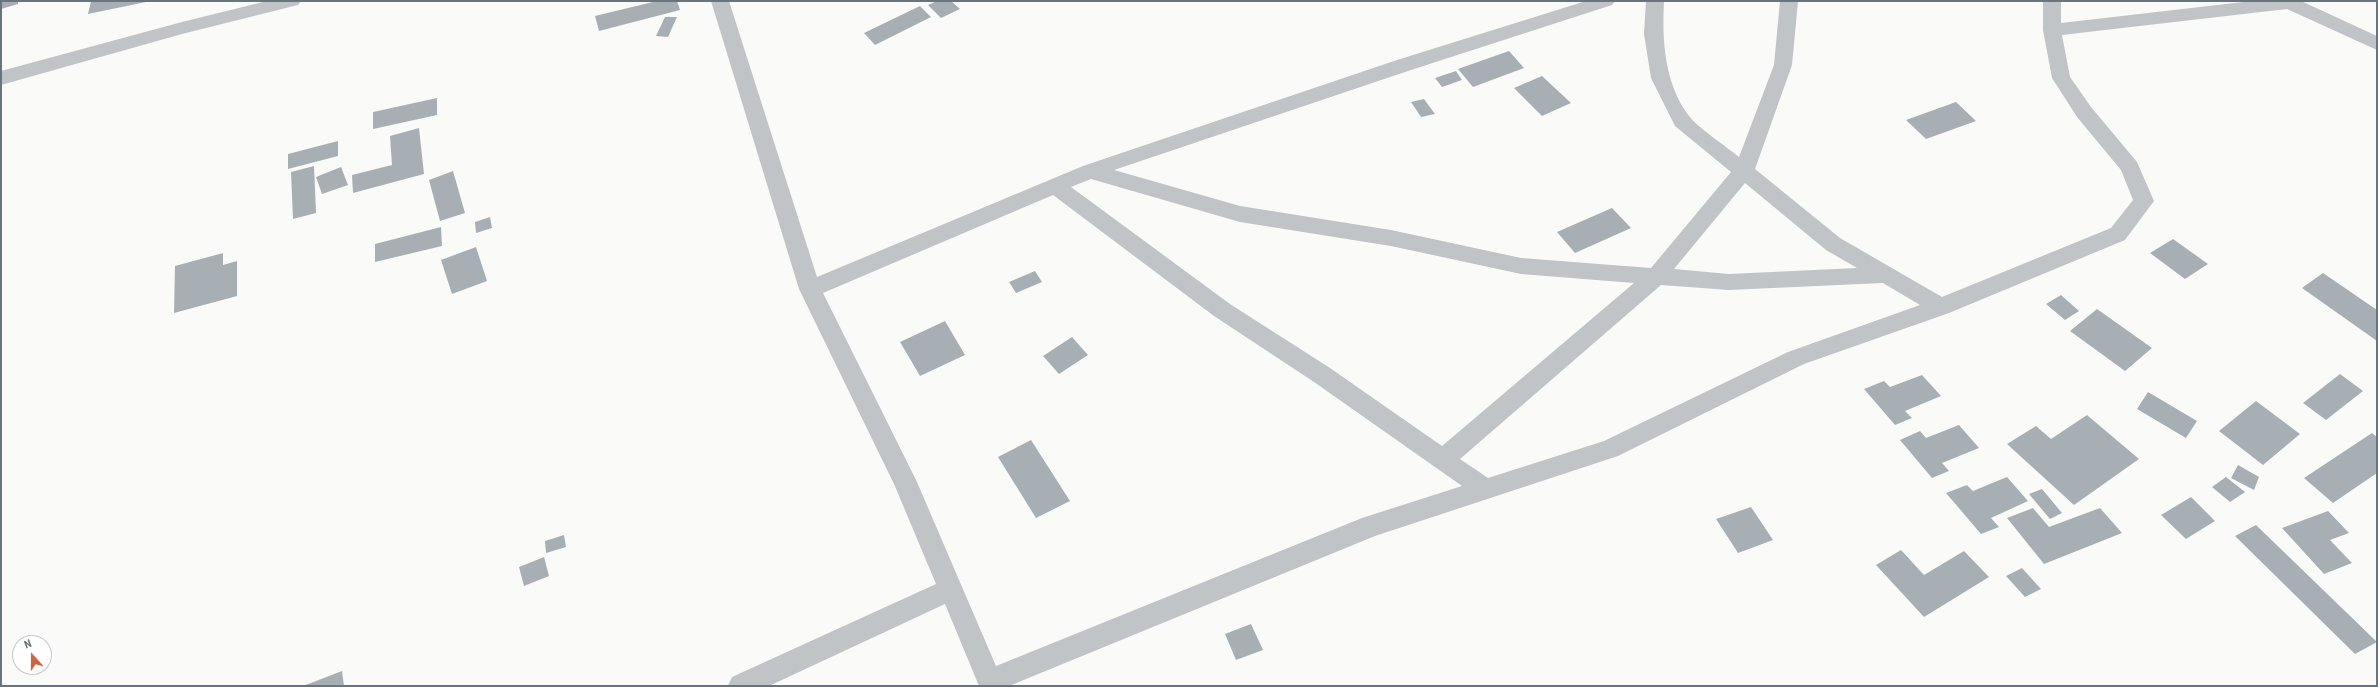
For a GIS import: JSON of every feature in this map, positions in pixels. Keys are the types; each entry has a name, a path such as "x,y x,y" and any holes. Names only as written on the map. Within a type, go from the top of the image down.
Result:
{"street":[{"path":"1,78 182,28 292,1"},
{"path":"720,1 810,289 905,482 991,683 1310,549 1371,526 1610,449 1796,358 1941,307 2118,234 2144,201 2130,167 2084,112 2060,78 2052,30 2052,1"},
{"path":"810,289 1090,171 1404,65 1606,1"},
{"path":"1655,1 1653,34 1660,78 1682,120 1834,244 1941,307"},
{"path":"1442,460 1655,278 1744,171 1783,65 1789,1"},
{"path":"2052,30 2287,2 2377,44"},
{"path":"1090,171 1240,214 1391,238 1521,266 1655,278 1728,282 1886,275"},
{"path":"1054,185 1222,310 1322,375 1485,489"},
{"path":"741,686 951,589"}],"building":[{"path":"1,1 18,1 18,4 1,9"},
{"path":"91,1 146,1 146,2 88,14"},
{"path":"657,1 677,1 680,10 599,31 595,16"},
{"path":"937,1 951,1 960,9 941,18 928,5"},
{"path":"920,6 931,17 875,45 864,33"},
{"path":"665,17 677,17 668,37 656,36"},
{"path":"1509,51 1524,68 1473,87 1458,69"},
{"path":"1456,71 1462,80 1442,87 1435,78"},
{"path":"1542,76 1571,103 1542,116 1514,88"},
{"path":"437,98 437,115 373,129 373,112"},
{"path":"1424,99 1435,114 1421,117 1411,102"},
{"path":"1956,102 1976,121 1926,139 1906,120"},
{"path":"419,128 424,174 353,193 352,175 392,165 390,136"},
{"path":"338,141 338,156 288,169 288,154"},
{"path":"314,166 316,213 293,219 291,172"},
{"path":"341,167 348,185 322,194 316,177"},
{"path":"453,171 465,213 440,221 429,180"},
{"path":"1612,208 1631,228 1575,253 1557,232"},
{"path":"490,217 492,228 476,233 475,222"},
{"path":"441,227 442,246 375,262 375,244"},
{"path":"2173,239 2208,264 2185,279 2150,253"},
{"path":"476,247 487,281 452,294 441,260"},
{"path":"223,253 223,265 237,261 237,296 174,313 175,266"},
{"path":"1035,271 1042,282 1016,293 1009,282"},
{"path":"2323,273 2377,310 2377,341 2302,288"},
{"path":"2061,295 2079,311 2065,320 2046,304"},
{"path":"2097,309 2152,348 2125,371 2070,331"},
{"path":"945,321 965,355 920,376 900,342"},
{"path":"1072,337 1088,355 1059,374 1043,356"},
{"path":"2340,374 2363,391 2326,420 2303,403"},
{"path":"1922,375 1941,396 1905,411 1912,418 1895,425 1864,389 1884,381 1890,387"},
{"path":"2148,392 2197,421 2186,438 2137,409"},
{"path":"2256,401 2300,434 2263,465 2219,431"},
{"path":"2087,415 2139,459 2074,505 2007,444 2036,426 2051,439"},
{"path":"1959,425 1979,448 1942,463 1949,471 1932,478 1900,440 1920,431 1926,438"},
{"path":"2372,433 2377,437 2377,473 2333,503 2304,478"},
{"path":"1031,440 1070,501 1036,518 998,457"},
{"path":"2238,465 2259,477 2254,490 2231,478"},
{"path":"2007,477 2028,501 1991,518 1999,527 1981,534 1946,493 1967,485 1973,491"},
{"path":"2226,477 2245,492 2230,502 2212,487"},
{"path":"2042,489 2062,513 2050,519 2029,494"},
{"path":"2191,497 2215,521 2186,539 2161,515"},
{"path":"1751,507 1773,540 1738,553 1716,519"},
{"path":"2033,508 2049,527 2100,508 2122,533 2044,564 2007,518"},
{"path":"2328,511 2349,533 2330,540 2352,563 2324,574 2282,528"},
{"path":"2256,525 2377,642 2355,654 2235,536"},
{"path":"564,535 566,547 546,553 545,541"},
{"path":"1901,550 1924,575 1964,551 1989,577 1924,617 1876,565"},
{"path":"544,557 549,576 524,586 519,567"},
{"path":"2022,568 2041,589 2025,597 2006,576"},
{"path":"1251,624 1263,650 1236,660 1225,634"},
{"path":"342,671 344,686 303,686"}]}
